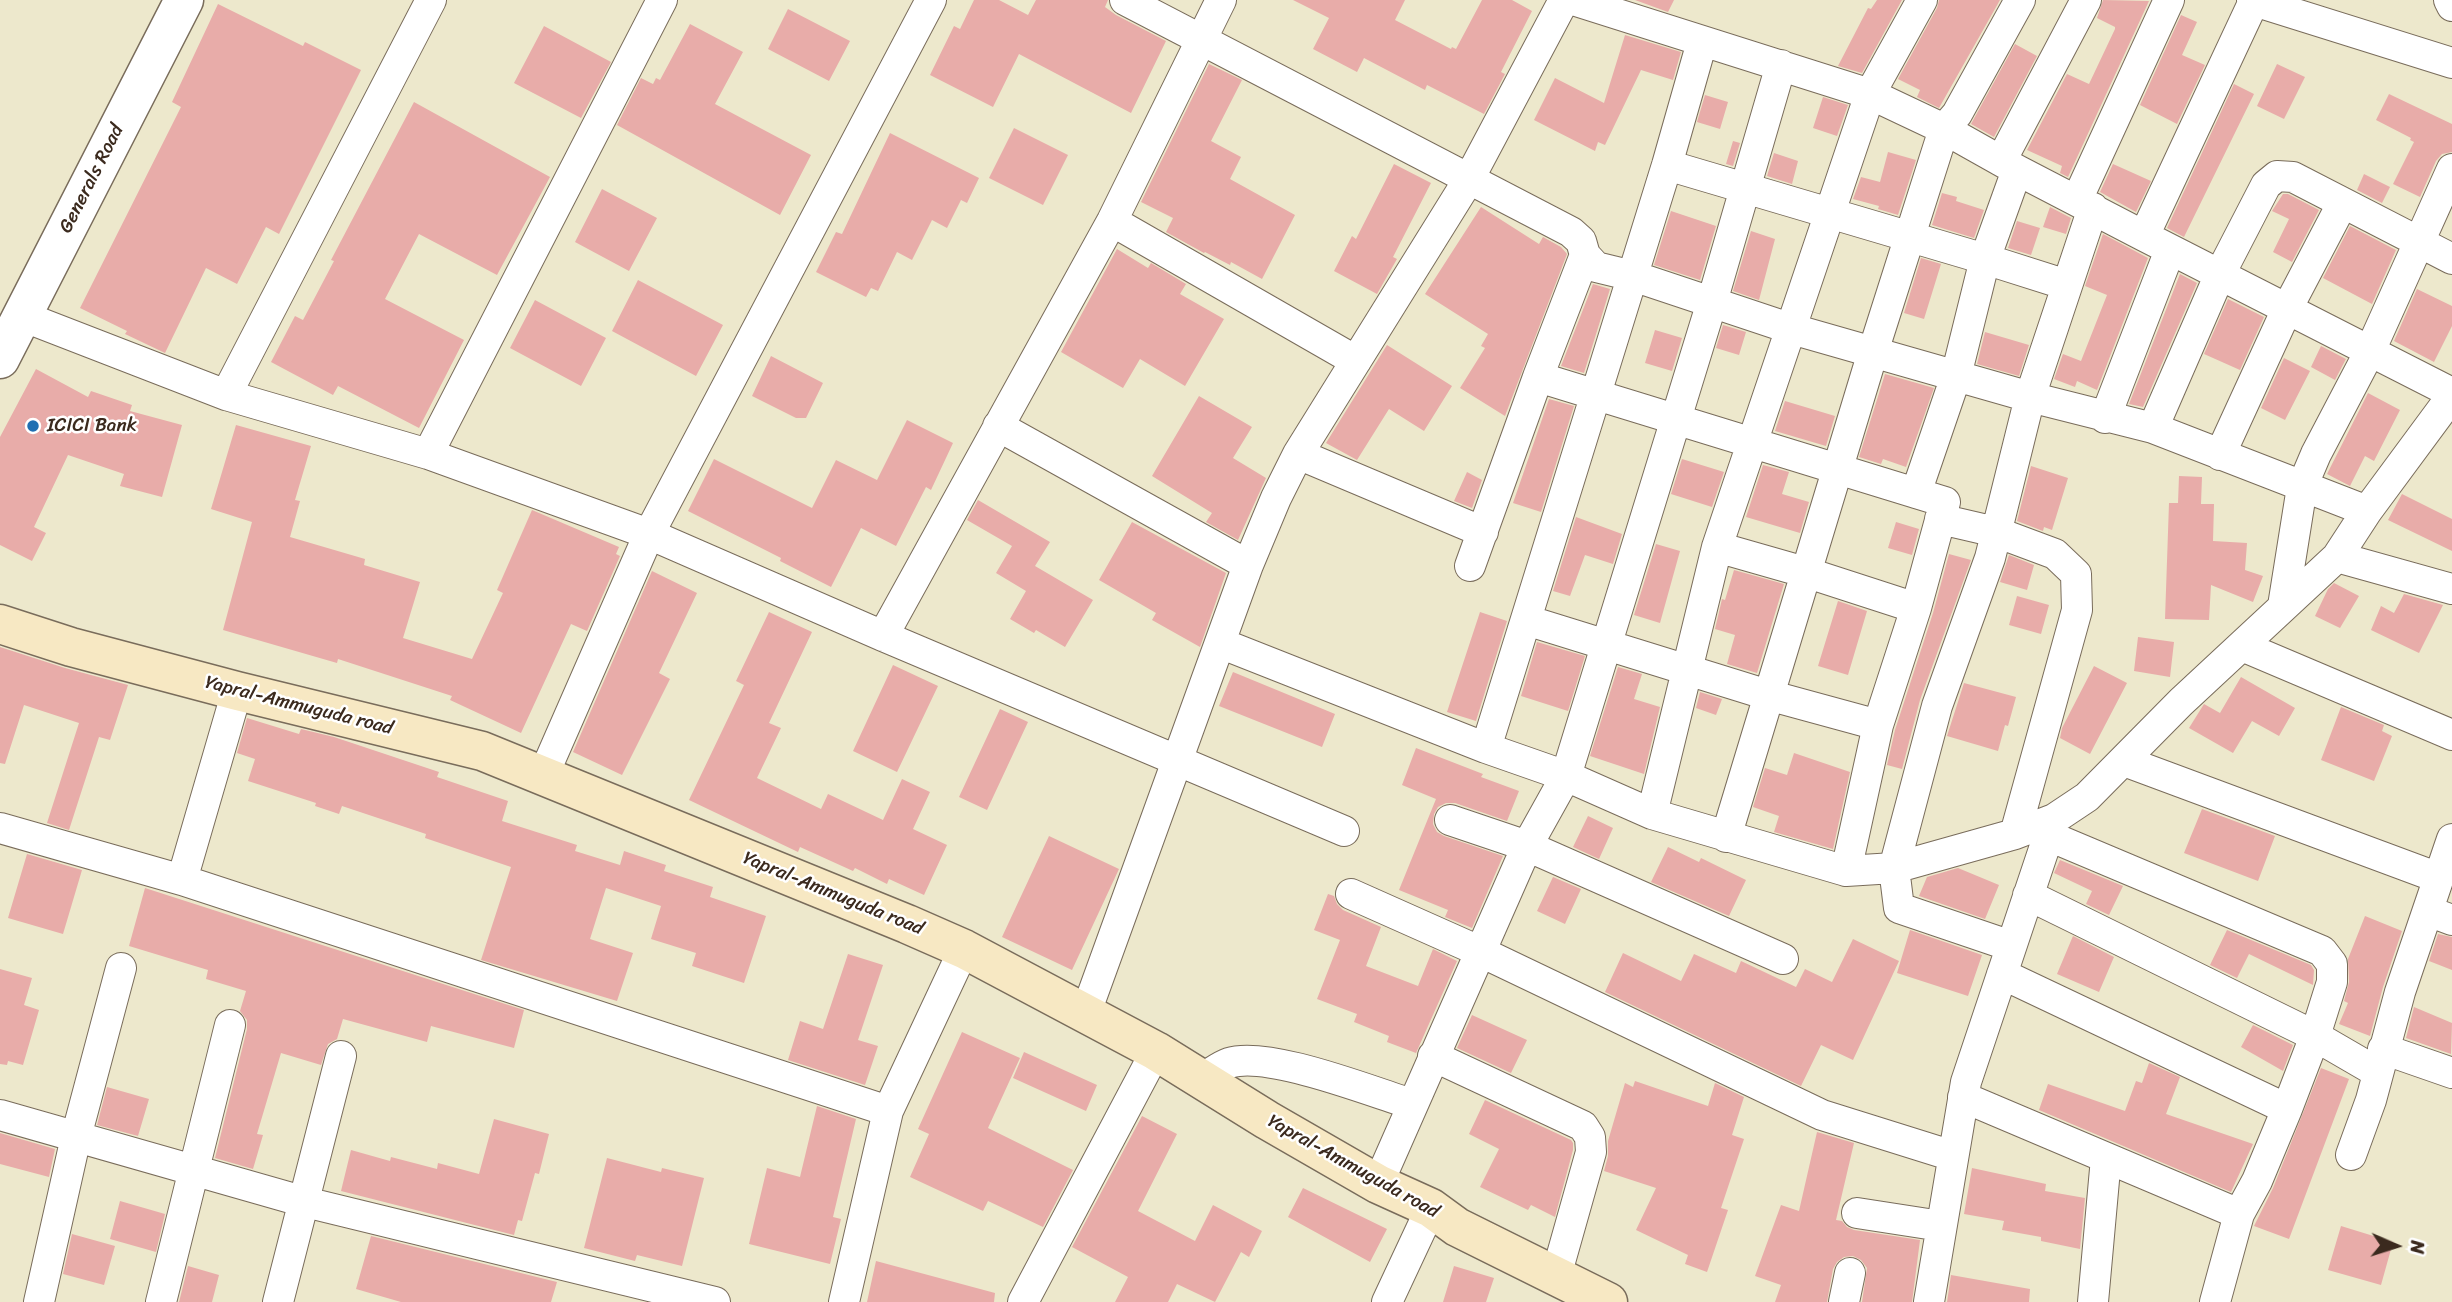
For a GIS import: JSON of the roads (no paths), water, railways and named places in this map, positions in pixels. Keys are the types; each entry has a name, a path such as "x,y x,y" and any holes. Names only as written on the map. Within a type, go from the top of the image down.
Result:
{"main road":[{"name":"Yapral-Ammuguda road","path":"0,624 71,647 237,691 482,751 964,949 1156,1051 1378,1184 1431,1208 1457,1227 1608,1302"}],"street":[{"name":"Generals Road","path":"0,359 184,0"},
{"path":"226,395 431,0"},
{"path":"428,454 662,0"},
{"path":"543,776 649,534 931,0"},
{"path":"1125,0 1571,232 1581,242 1585,255 1596,267 1633,276 1792,329 2105,418 2153,428 2367,511"},
{"path":"883,636 1112,221 1221,0"},
{"path":"1085,1015 1248,565 1276,498 1298,454 1469,179 1564,0"},
{"path":"1220,643 1486,748 1566,776 1652,814 1846,871 1894,868 2015,834 2052,827 2087,797 2181,702 2337,557 2452,394 2170,250 1944,129 1870,94 1573,0"},
{"path":"1652,814 1717,547 1870,94 1922,0"},
{"path":"1726,837 1873,352 1944,129 1957,114 2020,0"},
{"path":"1916,494 1956,376 2009,165 2086,0"},
{"path":"2169,0 2085,204 2067,285 2030,397 1990,558 1937,706 1894,868 1899,908 2006,960 2287,1109"},
{"path":"2144,236 2253,0 2452,63"},
{"path":"2449,0 2452,6"},
{"path":"1486,748 1667,165 1702,41"},
{"path":"1378,1184 1527,846 1566,776 1712,302 1781,65"},
{"path":"1667,165 2067,285"},
{"path":"2283,606 2302,486 2370,351 2452,169"},
{"path":"2153,428 2220,275 2266,185 2277,176 2293,177 2452,259"},
{"path":"2220,455 2287,309 2342,204"},
{"path":"1112,221 1356,361"},
{"path":"2105,418 2170,250"},
{"path":"1470,566 1585,255"},
{"path":"22,316 226,395 428,454 649,534 1344,831"},
{"path":"1538,377 1945,502 1916,608 1878,725 1846,871"},
{"path":"998,426 1248,565"},
{"path":"1298,454 1483,532"},
{"path":"1940,519 1996,531 2056,554 2076,574 2077,610 2015,834"},
{"path":"1717,547 1916,608"},
{"path":"2337,557 2452,589"},
{"path":"1525,620 1768,695 1878,725"},
{"path":"2242,646 2452,735"},
{"path":"181,880 237,691"},
{"path":"2124,761 2439,878"},
{"path":"1450,820 1527,846 1783,959"},
{"path":"1929,1302 1966,1082 2052,827"},
{"path":"2052,827 2322,951 2332,964 2332,982 2315,1037 2257,1181 2239,1214 2215,1302"},
{"path":"0,828 181,880 888,1111"},
{"path":"2351,1154 2371,1100 2380,1061 2440,916 2439,878 2452,839"},
{"path":"1351,894 1479,951 1822,1115 1953,1156"},
{"path":"2028,895 2315,1037 2380,1061 2452,1073"},
{"path":"844,1302 888,1111 964,949"},
{"path":"38,1302 76,1138 121,968"},
{"path":"161,1302 230,1025"},
{"path":"1023,1302 1156,1051"},
{"path":"278,1302 341,1056"},
{"path":"1433,1056 1583,1126 1590,1137 1591,1152 1556,1276"},
{"path":"1201,1079 1230,1062 1258,1060 1299,1069 1412,1104"},
{"path":"1963,1097 2239,1214"},
{"path":"0,1115 305,1202 715,1302"},
{"path":"2093,1302 2106,1158"},
{"path":"1387,1302 1431,1208"},
{"path":"1857,1213 1941,1226"},
{"path":"1844,1302 1850,1273"}],"place":[{"name":"ICICI Bank","path":"33,426"}]}
